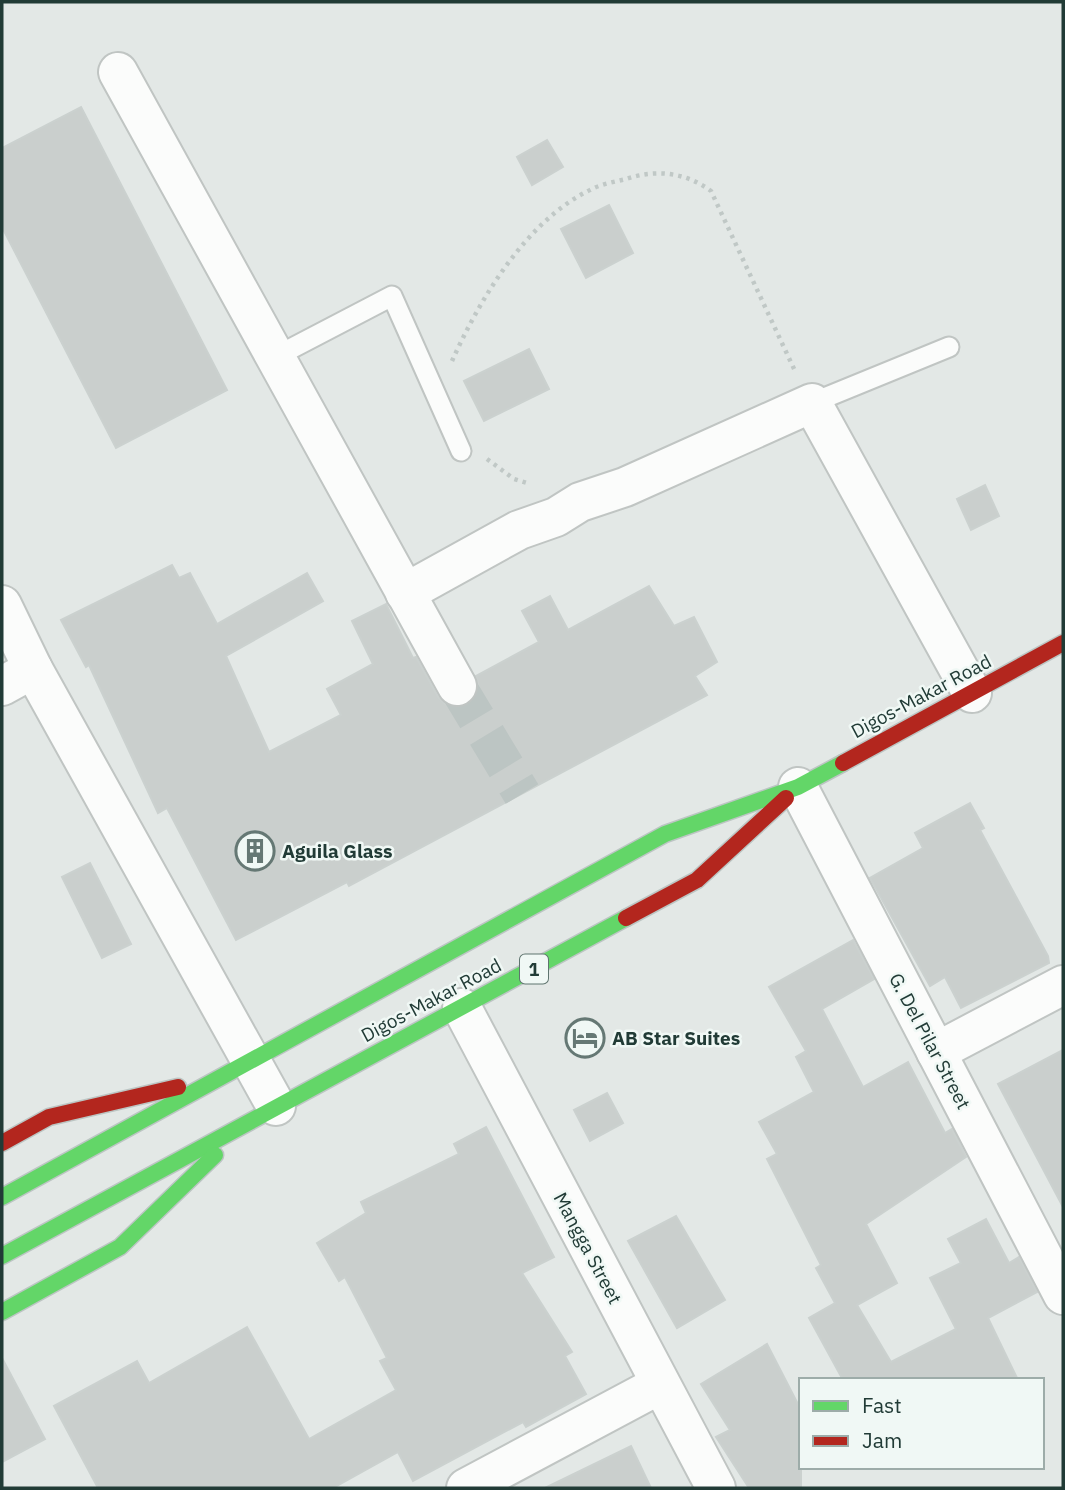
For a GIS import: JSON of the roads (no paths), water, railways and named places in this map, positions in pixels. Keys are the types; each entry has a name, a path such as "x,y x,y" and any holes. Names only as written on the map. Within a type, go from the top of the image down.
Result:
{"main road":[{"name":"Digos-Makar Road","path":"2,1197 665,834 798,787 1063,643"},
{"name":"Digos-Makar Road","path":"2,1256 697,880 798,787"},
{"name":"Digos-Makar Road","path":"2,1143 49,1117 238,1069"},
{"name":"Digos-Makar Road","path":"2,1312 120,1247 262,1114"}],"street":[{"path":"118,72 457,686"},
{"path":"405,593 519,530 556,517 580,502 625,487 812,403 972,693"},
{"path":"2,606 18,678 262,1114"},
{"name":"G. Del Pilar Street","path":"798,787 1063,1295"},
{"path":"936,1052 1063,985"},
{"name":"Mangga Street","path":"462,1007 659,1385 716,1488"},
{"path":"466,1488 659,1385"}],"lane":[{"path":"275,357 391,296 470,453"},
{"path":"812,403 949,347"}],"tunnel":[{"path":"457,686 522,794"}],"place":[{"name":"Aguila Glass","path":"255,851"},
{"name":"AB Star Suites","path":"585,1038"}]}
